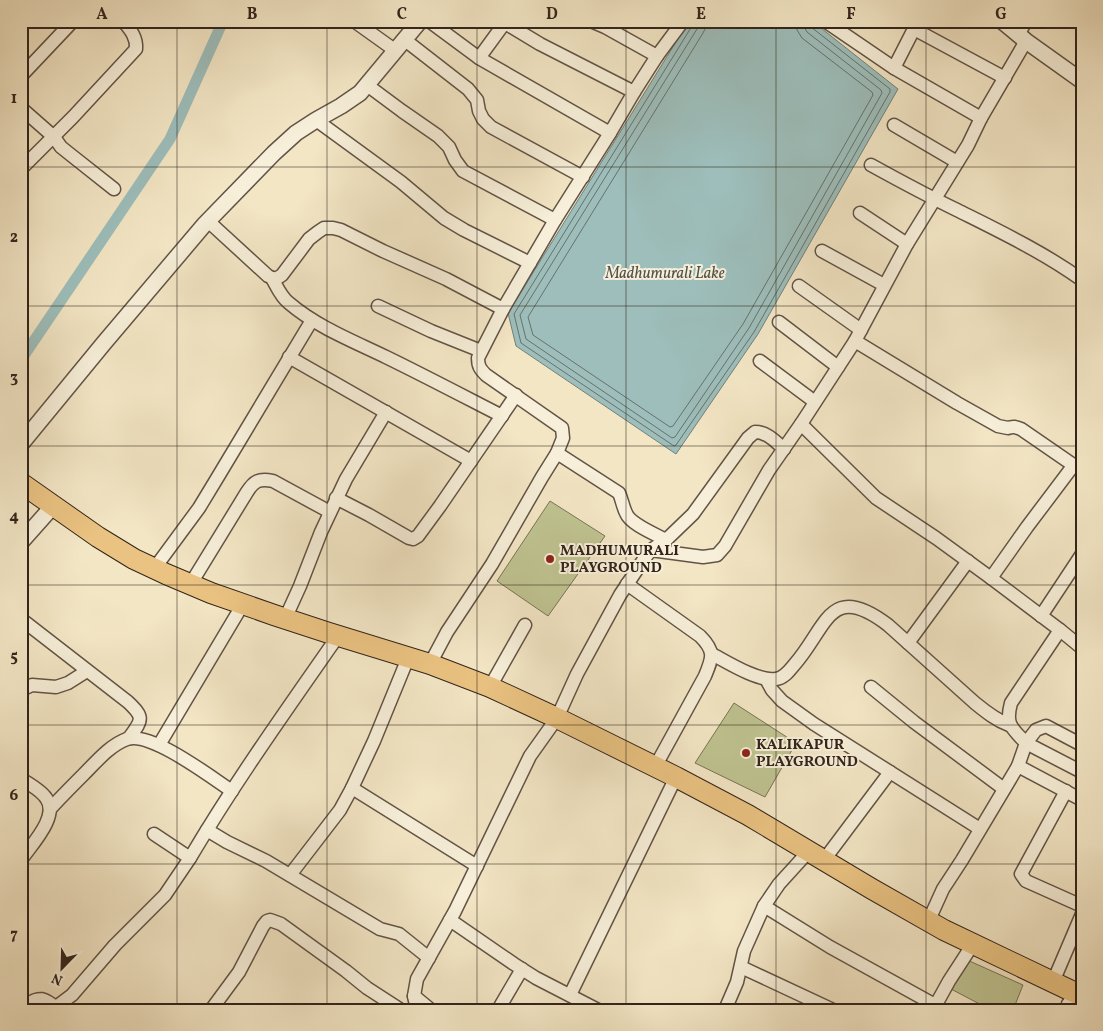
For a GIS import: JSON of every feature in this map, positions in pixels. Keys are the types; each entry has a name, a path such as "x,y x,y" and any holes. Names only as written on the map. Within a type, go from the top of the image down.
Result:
{"main road":[{"path":"21,483 98,537 154,569 190,585 285,619 430,664 490,686 655,766 748,815 928,922 1053,982 1074,999"}],"street":[{"path":"21,76 73,21"},
{"path":"21,169 136,50 135,38 124,21"},
{"path":"354,21 400,45 468,89 477,100 482,119 491,127 583,177"},
{"path":"21,444 104,342 208,221 296,133 341,106 360,92 420,21"},
{"path":"429,21 479,58 610,133"},
{"path":"591,21 658,56"},
{"path":"430,664 447,632 492,564 557,453 563,438 562,428 486,375 480,368 478,358 504,308 555,220 634,92 683,21"},
{"path":"825,21 894,68 981,118"},
{"path":"1002,21 1022,38 1082,81"},
{"path":"651,550 703,557 717,554 725,546 769,470 855,341 907,244 968,145 981,118 1005,78 1022,38 1026,21"},
{"path":"479,58 506,22 540,44 634,92"},
{"path":"894,68 916,25 1005,78"},
{"path":"367,85 438,136 449,147 463,171 555,220"},
{"path":"21,108 54,137 70,155 114,189"},
{"path":"316,120 401,182 444,218 530,263"},
{"path":"894,125 957,162"},
{"path":"872,165 1014,239 1081,278"},
{"path":"860,213 907,244"},
{"path":"208,221 272,278 280,294 288,302 312,320 502,416"},
{"path":"272,278 282,275 309,239 324,228 333,228 446,279 504,308"},
{"path":"822,251 884,285"},
{"path":"799,286 861,330"},
{"path":"378,306 436,333 481,351"},
{"path":"154,569 199,508 312,320"},
{"path":"779,322 838,367"},
{"path":"855,341 998,426 1008,428 1012,426 1021,429 1078,468 1027,527 991,578"},
{"path":"289,357 471,461"},
{"path":"760,361 815,402"},
{"path":"336,498 413,539 418,536 436,512 516,396"},
{"path":"285,619 336,498 386,412"},
{"path":"801,424 876,498 968,561 1082,648"},
{"path":"414,1010 416,1005 414,996 417,978 450,920 530,756 557,718 577,674 627,584 651,550 666,540 693,514 748,438 755,432 761,432 784,449"},
{"path":"557,453 619,493 626,514 630,519 666,540"},
{"path":"190,585 247,492 257,481 273,480 330,512"},
{"path":"21,542 53,506"},
{"path":"1041,616 1082,554"},
{"path":"908,643 968,561"},
{"path":"627,584 700,636 709,645 712,654 705,676 655,766"},
{"path":"158,745 242,604"},
{"path":"712,654 757,676 766,679 777,679 785,675 796,663 832,613 841,607 862,609 878,617 975,703 996,718 1010,725 1026,743 1082,772"},
{"path":"21,619 128,702 138,711 140,718 138,726 129,738 113,746 51,808 49,819 21,860"},
{"path":"490,686 525,625"},
{"path":"1010,725 1008,713 1011,703 1060,630"},
{"path":"21,1008 38,998 46,1000 57,1008 72,995 115,945 165,895 272,730 338,636"},
{"path":"290,875 340,810 352,788 374,741 408,658"},
{"path":"21,690 32,685 56,687 68,683 88,671"},
{"path":"766,679 772,690 782,701 814,724 980,829"},
{"path":"871,687 914,722 1004,789"},
{"path":"928,922 943,889 1018,766 1026,743 1036,730 1046,726 1082,745"},
{"path":"129,738 144,740 176,754 232,792"},
{"path":"1018,766 1082,800"},
{"path":"725,1010 737,982 744,951 764,906 780,884 816,856 890,772"},
{"path":"570,995 676,777"},
{"path":"21,779 46,798 51,808"},
{"path":"352,788 477,866"},
{"path":"1066,791 1021,874 1026,881 1082,906"},
{"path":"207,830 290,875 380,928 399,934 429,958"},
{"path":"154,834 190,858"},
{"path":"764,906 934,1008 973,944"},
{"path":"1053,982 1082,914"},
{"path":"211,1010 239,972 263,926 270,920 282,924 401,1010"},
{"path":"450,920 536,978 598,1010"},
{"path":"741,967 833,1010"},
{"path":"498,1010 522,969"},
{"path":"414,996 431,1010"}],"green space":[{"name":"MADHUMURALI PLAYGROUND","path":"550,501 605,536 548,616 497,581"},
{"name":"KALIKAPUR PLAYGROUND","path":"734,703 796,743 765,797 695,763"},
{"path":"965,959 1023,985 1013,1010 991,1010 951,989"}],"water":[{"name":"Madhumurali Lake","path":"689,21 812,21 898,89 758,334 676,454 516,346 508,313"}],"waterway":[{"path":"21,360 170,139 223,21"}],"place":[{"name":"MADHUMURALI PLAYGROUND","path":"550,559"},
{"name":"KALIKAPUR PLAYGROUND","path":"746,753"}]}
